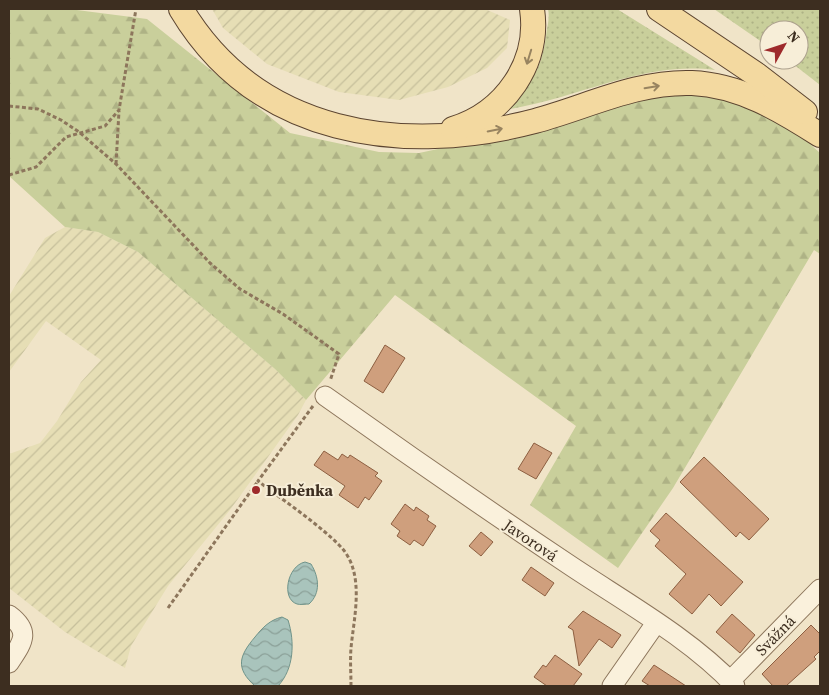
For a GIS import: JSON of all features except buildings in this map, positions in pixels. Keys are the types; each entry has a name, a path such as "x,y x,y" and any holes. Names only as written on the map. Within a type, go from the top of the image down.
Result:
{"main road":[{"path":"181,9 206,44 258,91 288,110 343,128 396,137 430,137 495,130 536,120 632,90 692,83 734,90 752,96 820,135"},
{"path":"430,137 474,120 488,111 511,90 526,66 530,52 533,37 532,9"},
{"path":"660,9 764,80 820,125"},
{"path":"673,9 708,40"}],"street":[{"name":"Javorová","path":"325,396 480,506 656,623 702,656 733,684"},
{"name":"Svážná","path":"733,684 820,589"},
{"path":"9,615 18,622 23,631 19,648 9,663"},
{"path":"612,686 656,623"}],"path":[{"path":"116,164 119,110 136,9"},
{"path":"9,106 38,109 61,120 79,132 116,164 210,263 232,282 283,314 339,354 325,396 311,408 168,608"},
{"path":"9,175 36,167 66,138 79,132 93,131 104,126 119,110"},
{"path":"258,481 340,546 349,560 355,578 356,604 351,650 351,686"}],"shaded area":[{"path":"212,9 485,9 510,20 507,48 487,68 448,87 399,100 339,92 267,64 223,28"},
{"path":"65,227 98,232 138,252 275,369 306,400 298,415 230,510 168,586 131,646 125,668 65,632 9,588 9,454 40,443 57,421 81,382 101,360 46,321 9,372 9,296 45,238"}],"green space":[{"path":"9,9 69,9 147,19 290,133 379,152 419,153 547,126 662,93 692,92 737,101 799,134 820,153 820,254 814,250 673,488 618,568 530,505 576,426 395,295 306,400 275,369 138,252 98,232 65,227 9,176"},
{"path":"548,9 617,9 715,70 675,69 637,75 546,101 497,112 525,88 541,61 549,19"},
{"path":"714,9 820,9 820,85 801,70 809,70 809,20 759,20 759,40"}],"water":[{"path":"305,562 311,564 314,569 318,585 316,595 309,604 298,604 292,601 289,596 288,583 294,570"},
{"path":"282,617 288,620 292,637 292,655 287,672 278,686 255,686 242,668 245,650 264,627"}],"place":[{"name":"Duběnka","path":"256,490"}]}
